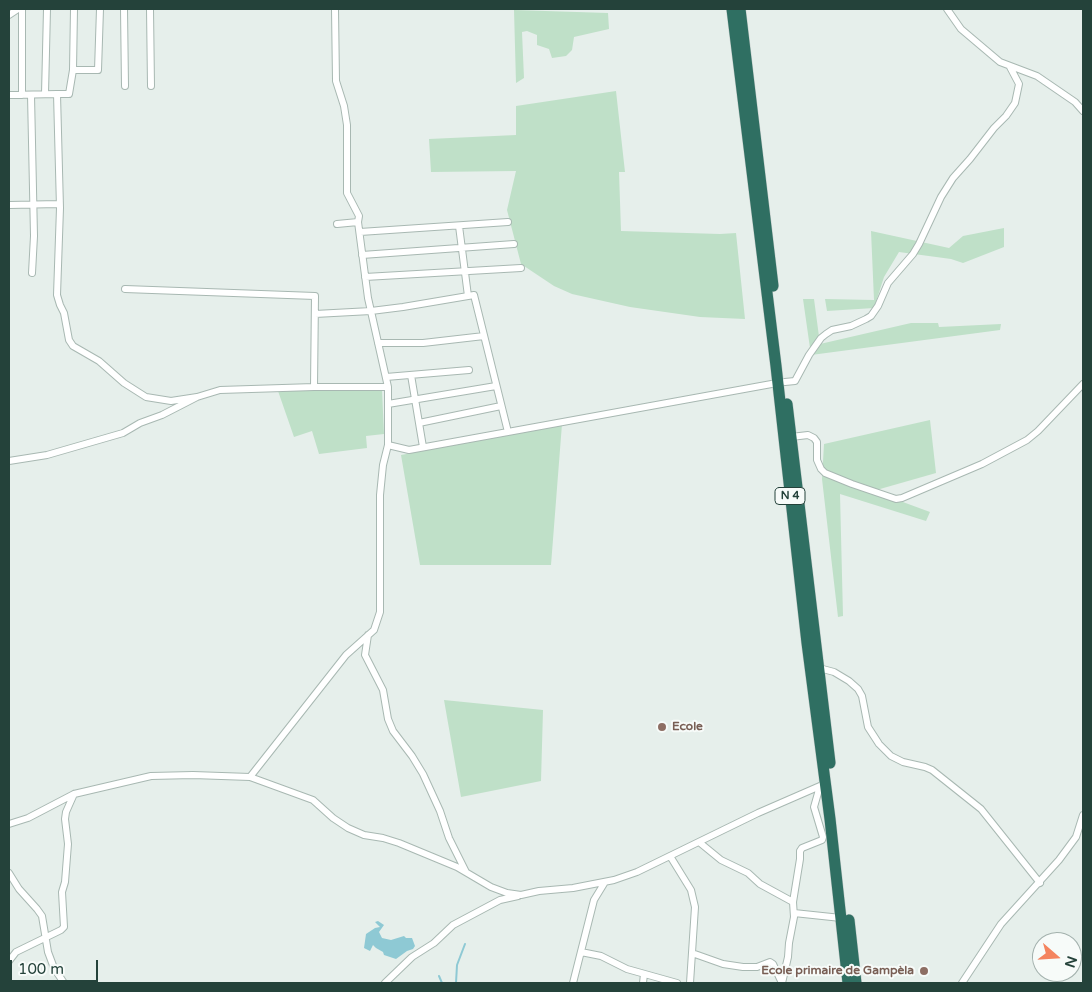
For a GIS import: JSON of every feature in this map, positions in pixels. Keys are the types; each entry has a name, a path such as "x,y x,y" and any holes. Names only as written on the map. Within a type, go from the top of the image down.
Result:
{"highway":[{"name":"N 4","path":"732,9 781,382 791,437 856,983"},
{"name":"N 4","path":"740,9 781,382 822,784 848,983"}],"street":[{"path":"9,14 18,9 22,95"},
{"path":"45,94 47,9"},
{"path":"9,95 69,94 73,70 74,9"},
{"path":"73,70 98,70 100,9"},
{"path":"124,9 125,86"},
{"path":"150,9 151,86"},
{"path":"250,777 346,655 374,630 380,612 380,495 383,465 388,445 388,387 365,277 358,222 359,216 347,193 346,125 344,106 336,81 335,9"},
{"path":"947,9 960,29 1000,62 1037,76 1075,102 1083,111"},
{"path":"388,445 409,450 423,448 795,381 821,338 832,330 851,326 866,319 871,316 878,306 888,283 920,244 941,197 953,178 1015,103 1020,84 1010,67"},
{"path":"57,94 60,204 57,295 64,314 69,340 73,346 99,361 124,383 146,397 172,402 197,398"},
{"path":"31,95 32,273"},
{"path":"9,205 60,204"},
{"path":"337,224 358,222"},
{"path":"360,232 508,222"},
{"path":"459,226 468,296"},
{"path":"362,254 514,244"},
{"path":"365,277 521,268"},
{"path":"125,288 315,296 314,387"},
{"path":"315,314 371,311 474,295 508,432"},
{"path":"378,343 422,343 484,336"},
{"path":"386,378 469,370"},
{"path":"410,375 423,448"},
{"path":"791,437 808,435 814,438 817,442 818,460 821,469 825,473 880,494 902,498 982,464 1026,440 1038,431 1083,384"},
{"path":"388,404 496,386"},
{"path":"9,461 47,454 123,434 140,423 220,390 388,387"},
{"path":"419,423 501,406"},
{"path":"368,635 365,655 383,690 392,731 412,756 423,774 440,811 449,838 467,873"},
{"path":"819,668 834,672 858,689 862,696 868,727 878,744 891,756 903,762 932,770 981,809 1040,882"},
{"path":"9,830 12,823 28,818 74,794 151,776 250,777 313,800 332,818 356,832 400,843 457,867 491,887 507,893 520,895"},
{"path":"385,983 412,957 434,943 452,925 500,900 539,891 573,888 605,882 637,872 822,784"},
{"path":"782,983 788,957 794,913 793,902 800,851 802,848 822,840 823,837 814,807 822,784"},
{"path":"9,961 16,952 64,927 62,892 65,882 68,844 65,819 74,794"},
{"path":"962,983 998,929 1059,860 1076,837 1083,815"},
{"path":"699,842 721,860 748,873 760,884 793,902"},
{"path":"670,856 694,898 696,907 690,983"},
{"path":"9,873 19,889 42,916 48,952 54,968 64,983"},
{"path":"573,983 594,900 605,882"},
{"path":"794,913 841,918"},
{"path":"581,952 600,956 627,969 676,983"},
{"path":"692,953 723,964 743,967 757,967 770,962 773,964 782,983"},
{"path":"643,983 644,974"}],"green space":[{"path":"514,10 608,13 609,29 574,37 572,50 566,56 552,58 549,49 537,45 537,35 527,31 522,32 524,78 516,83"},
{"path":"616,91 625,172 619,172 621,231 736,233 745,319 700,317 630,307 572,294 554,286 521,264 507,210 516,171 431,172 429,139 516,135 516,106"},
{"path":"1004,228 1004,247 963,263 951,259 899,252 884,277 874,308 827,311 825,299 874,300 871,231 949,248 963,236"},
{"path":"803,299 814,299 820,344 911,323 938,323 939,327 1001,324 1000,330 811,355"},
{"path":"382,390 384,434 366,436 367,448 319,454 312,431 294,437 278,391"},
{"path":"930,420 936,473 873,491 930,512 926,521 840,494 843,616 838,617 822,479 824,444"},
{"path":"562,424 551,565 420,565 401,455"},
{"path":"444,700 543,710 541,781 461,797"}],"water":[{"path":"378,921 384,925 379,932 382,938 391,940 404,936 412,938 415,946 413,949 396,959 384,955 383,952 373,945 370,951 364,948 366,934 380,927 375,922"}],"waterway":[{"path":"456,983 457,965 465,944"},
{"path":"439,976 442,983"}],"place":[{"name":"Ecole","path":"662,727"},
{"name":"Ecole primaire de Gampèla","path":"924,971"}]}
